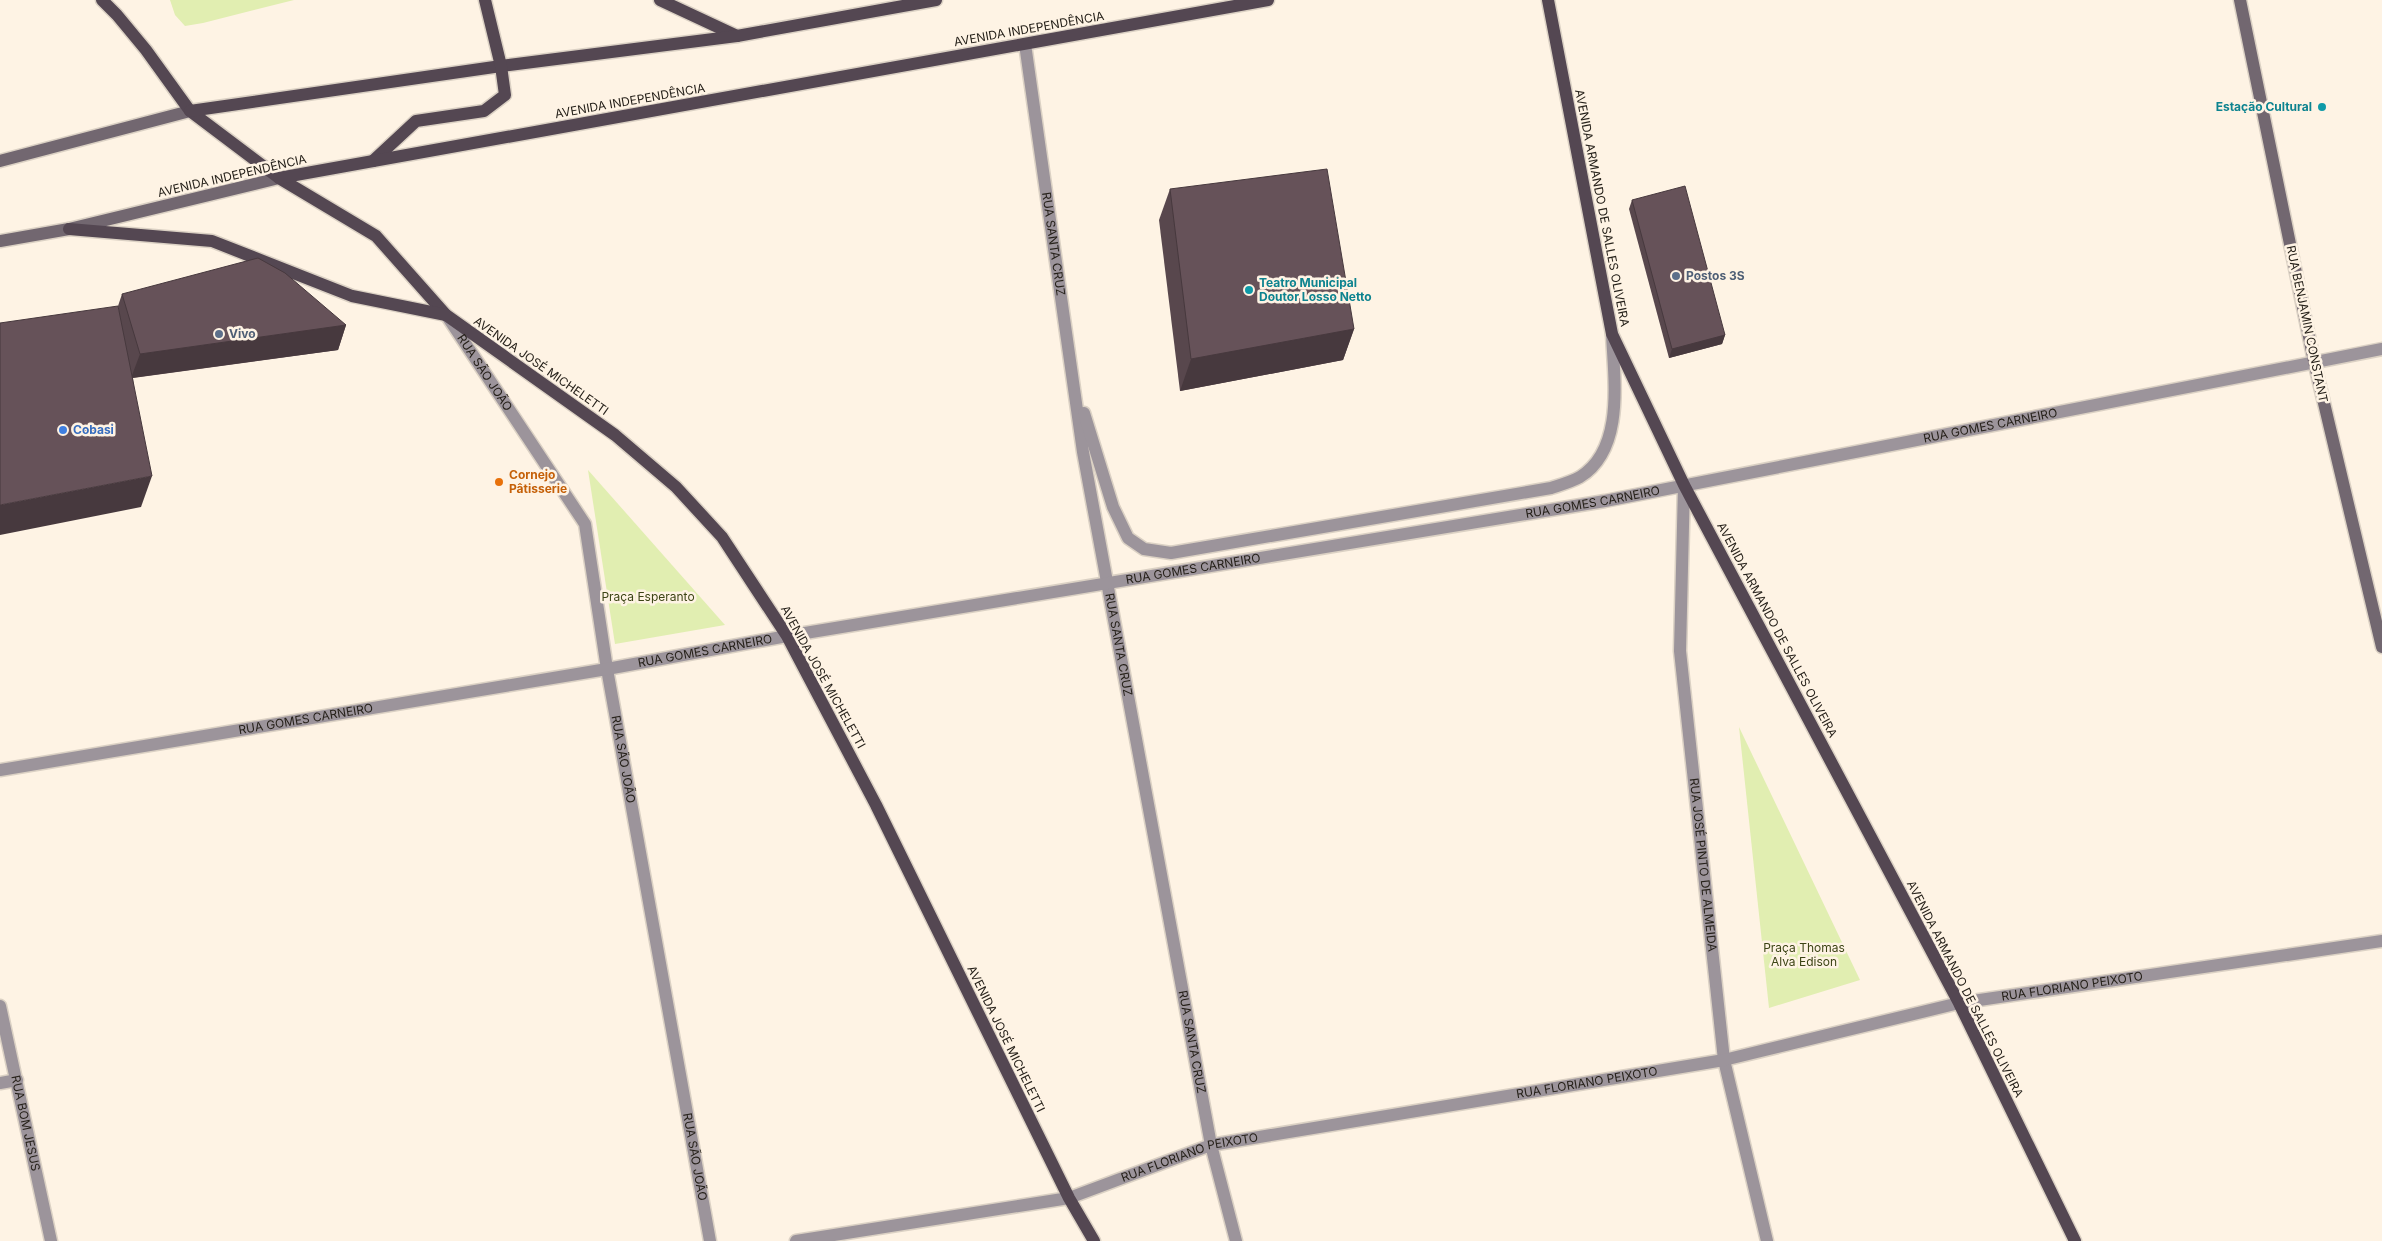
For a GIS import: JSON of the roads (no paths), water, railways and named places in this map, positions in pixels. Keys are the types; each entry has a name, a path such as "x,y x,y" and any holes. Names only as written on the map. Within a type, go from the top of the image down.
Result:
{"main road":[{"name":"AVENIDA JOSÉ MICHELETTI","path":"102,0 117,14 146,50 190,111 279,178 376,236 446,315 615,435 676,487 722,537 787,636 876,805 1068,1198 1094,1241"},
{"path":"117,14 120,0"},
{"path":"373,161 416,121 484,111 505,94 501,66 485,0"},
{"path":"660,0 737,36"},
{"path":"190,111 501,66 737,36 936,0"},
{"name":"AVENIDA INDEPENDÊNCIA","path":"279,178 1268,0"},
{"name":"AVENIDA ARMANDO DE SALLES OLIVEIRA","path":"1548,0 1612,334 1684,485 1959,1003 2074,1241"},
{"path":"69,229 212,241 352,296 446,315"}],"street":[{"name":"RUA BENJAMIN CONSTANT","path":"2240,0 2314,361 2382,647"},
{"name":"RUA SANTA CRUZ","path":"1025,44 1083,452 1098,524 1107,585 1211,1145 1236,1241"},
{"path":"0,161 190,111"},
{"name":"AVENIDA INDEPENDÊNCIA","path":"0,241 69,229 279,178"},
{"name":"RUA SÃO JOÃO","path":"446,315 585,524 607,669 710,1241"},
{"name":"RUA GOMES CARNEIRO","path":"1073,375 1113,507 1128,538 1144,549 1170,553 1551,488 1580,477 1600,459 1616,406 1612,334"},
{"name":"RUA GOMES CARNEIRO","path":"0,770 607,669 787,636 1107,585 1605,501 2382,348"},
{"name":"RUA JOSÉ PINTO DE ALMEIDA","path":"1684,485 1680,651 1724,1060 1767,1241"},
{"name":"RUA FLORIANO PEIXOTO","path":"796,1241 1068,1198 1211,1145 1724,1060 1959,1003 2382,941"},
{"name":"RUA BOM JESUS","path":"0,1006 52,1241"},
{"path":"0,1083 17,1080"}],"place":[{"name":"Estação Cultural","path":"2322,107"},
{"name":"Postos 3S","path":"1676,276"},
{"name":"Teatro Municipal Doutor Losso Netto","path":"1249,290"},
{"name":"Vivo","path":"219,334"},
{"name":"Cobasi","path":"63,430"},
{"name":"Cornejo Pâtisserie","path":"499,482"}],"park label":[{"name":"Praça Esperanto","path":"648,597"},
{"name":"Praça Thomas Alva Edison","path":"1804,955"}]}
